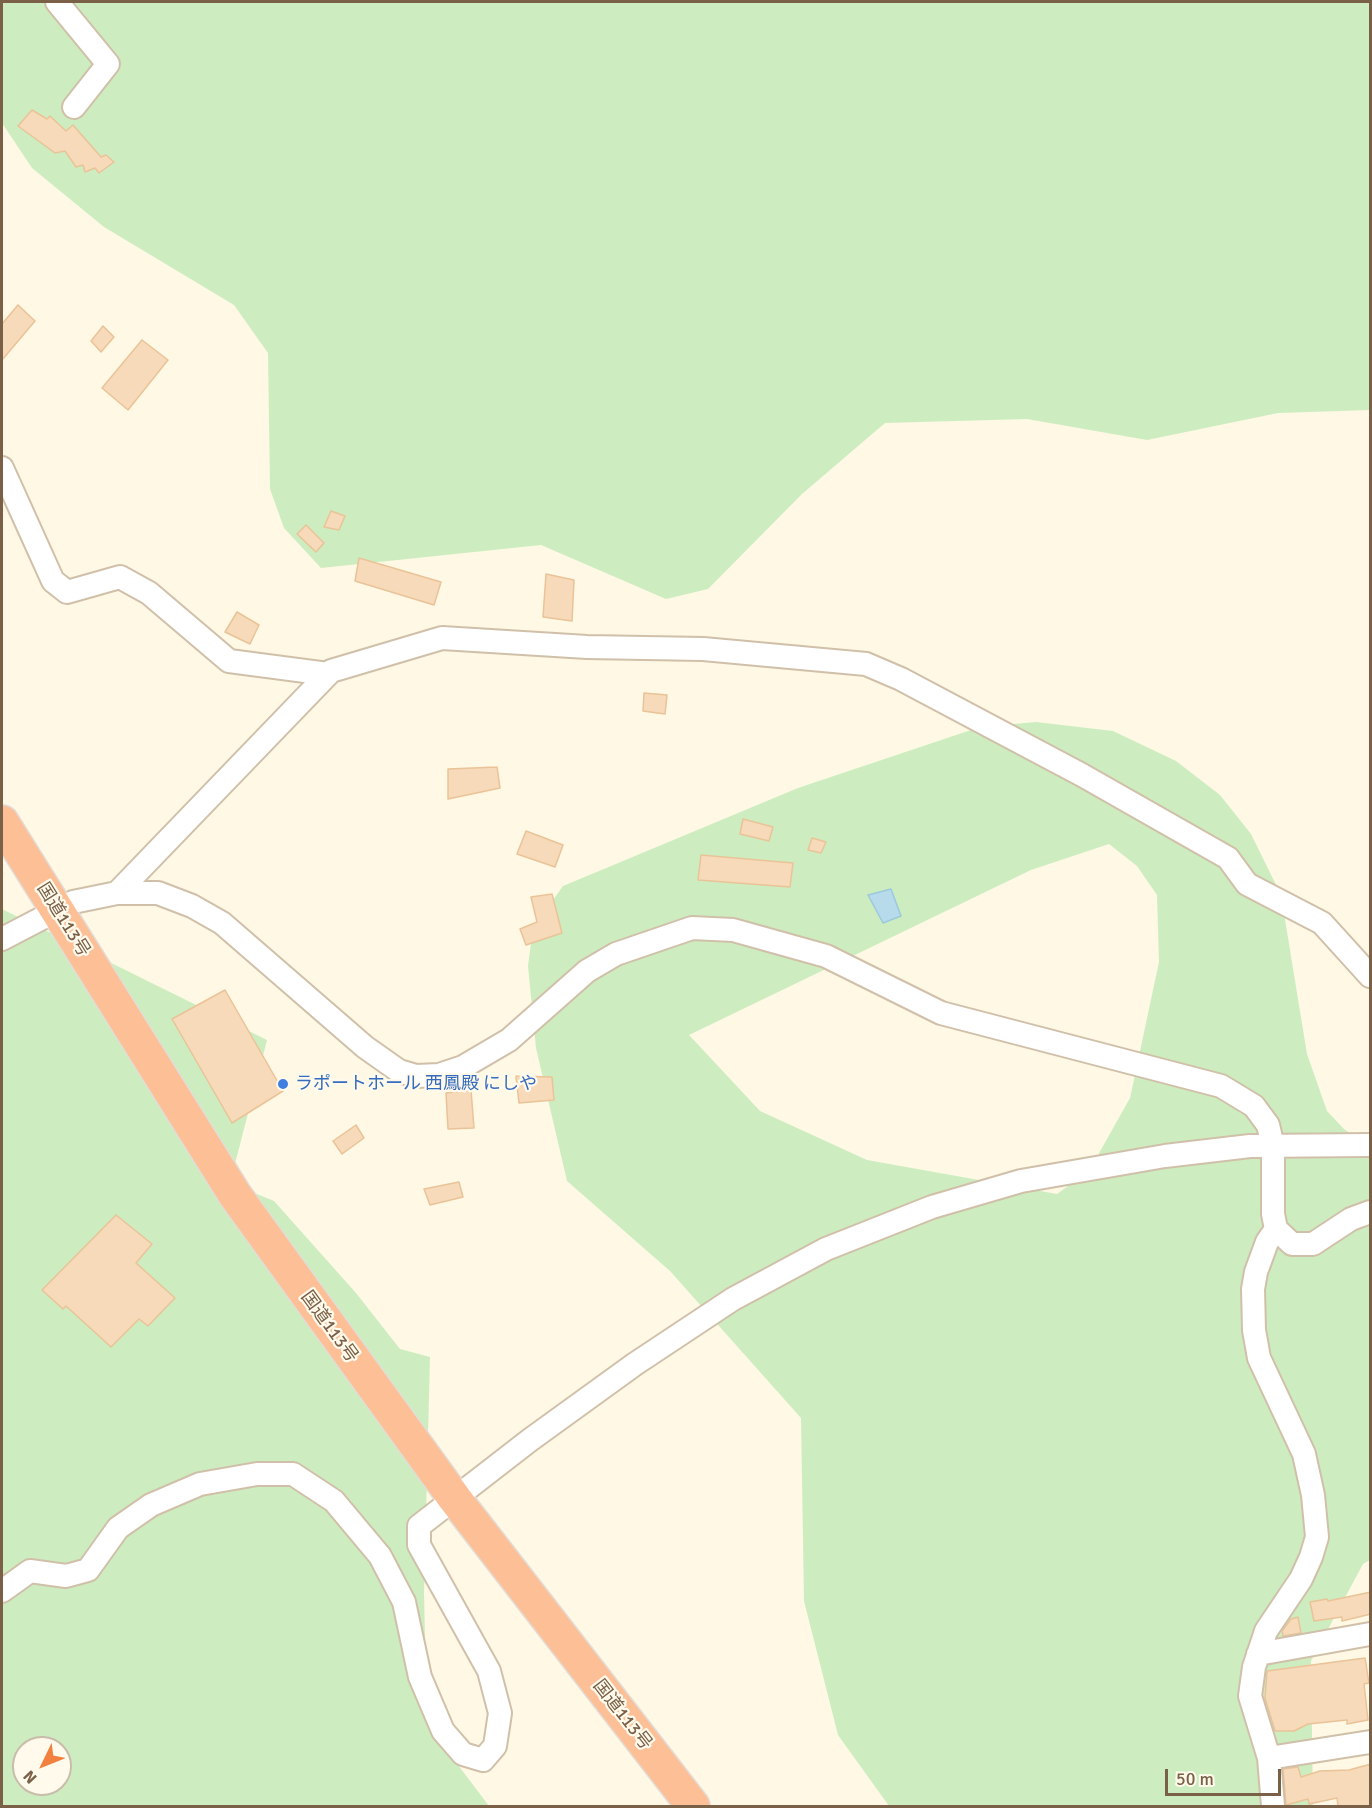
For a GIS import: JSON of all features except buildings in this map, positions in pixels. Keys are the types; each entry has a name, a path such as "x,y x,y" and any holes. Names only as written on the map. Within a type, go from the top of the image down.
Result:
{"highway":[{"name":"国道113号","path":"2,822 235,1195 455,1499 693,1806"}],"street":[{"path":"57,2 108,64 74,107"},
{"path":"2,468 53,581 68,592 120,577 149,593 229,661 328,674"},
{"path":"117,893 331,671 442,638 587,647 703,649 866,664 901,679 1062,765 1228,858 1247,884 1322,923 1371,976"},
{"path":"2,939 73,902 117,893 158,893 192,906 222,923 365,1047 399,1071 416,1077 439,1075 463,1067 509,1040 587,971 616,954 692,928 733,930 826,956 941,1013 1221,1086 1254,1106 1268,1125 1273,1146 1272,1201 1276,1229 1292,1244 1312,1244 1351,1219 1371,1212"},
{"path":"2,1591 30,1571 66,1575 88,1570 118,1528 151,1505 200,1484 257,1473 292,1474 334,1501 380,1556 404,1602 420,1677 443,1731 463,1754 483,1760 495,1746 500,1713 489,1671 419,1545 419,1526 530,1440 634,1364 733,1299 826,1249 932,1207 1021,1180 1165,1156 1250,1146 1371,1145"},
{"path":"1273,1806 1269,1758 1250,1696 1258,1654 1266,1631 1306,1568 1317,1537 1313,1495 1304,1454 1259,1358 1254,1330 1253,1289 1256,1272 1267,1242 1276,1229"},
{"path":"1258,1654 1371,1634"},
{"path":"1269,1758 1371,1742"}],"green space":[{"path":"2,2 1370,2 1370,410 1278,413 1147,440 1027,419 885,423 802,494 708,589 666,599 541,545 321,568 284,528 270,489 268,353 234,305 104,227 32,168 2,123"},
{"path":"1036,722 1113,731 1176,761 1220,795 1251,834 1281,895 1307,1054 1327,1111 1344,1129 1370,1147 1370,1560 1363,1564 1311,1661 1313,1806 889,1806 838,1735 804,1601 801,1418 670,1271 567,1181 536,1048 528,966 533,928 563,886 798,788 980,727","holes":["1109,844 1137,866 1157,895 1159,962 1130,1098 1089,1171 1057,1194 867,1160 760,1111 689,1035 1031,870"]},
{"path":"2,909 267,1040 230,1183 274,1201 356,1293 400,1349 430,1357 424,1593 427,1724 489,1806 2,1806"}],"water":[{"path":"891,889 901,916 883,923 868,895"}],"place":[{"name":"ラポートホール 西鳳殿 にしや","path":"283,1084"}]}
